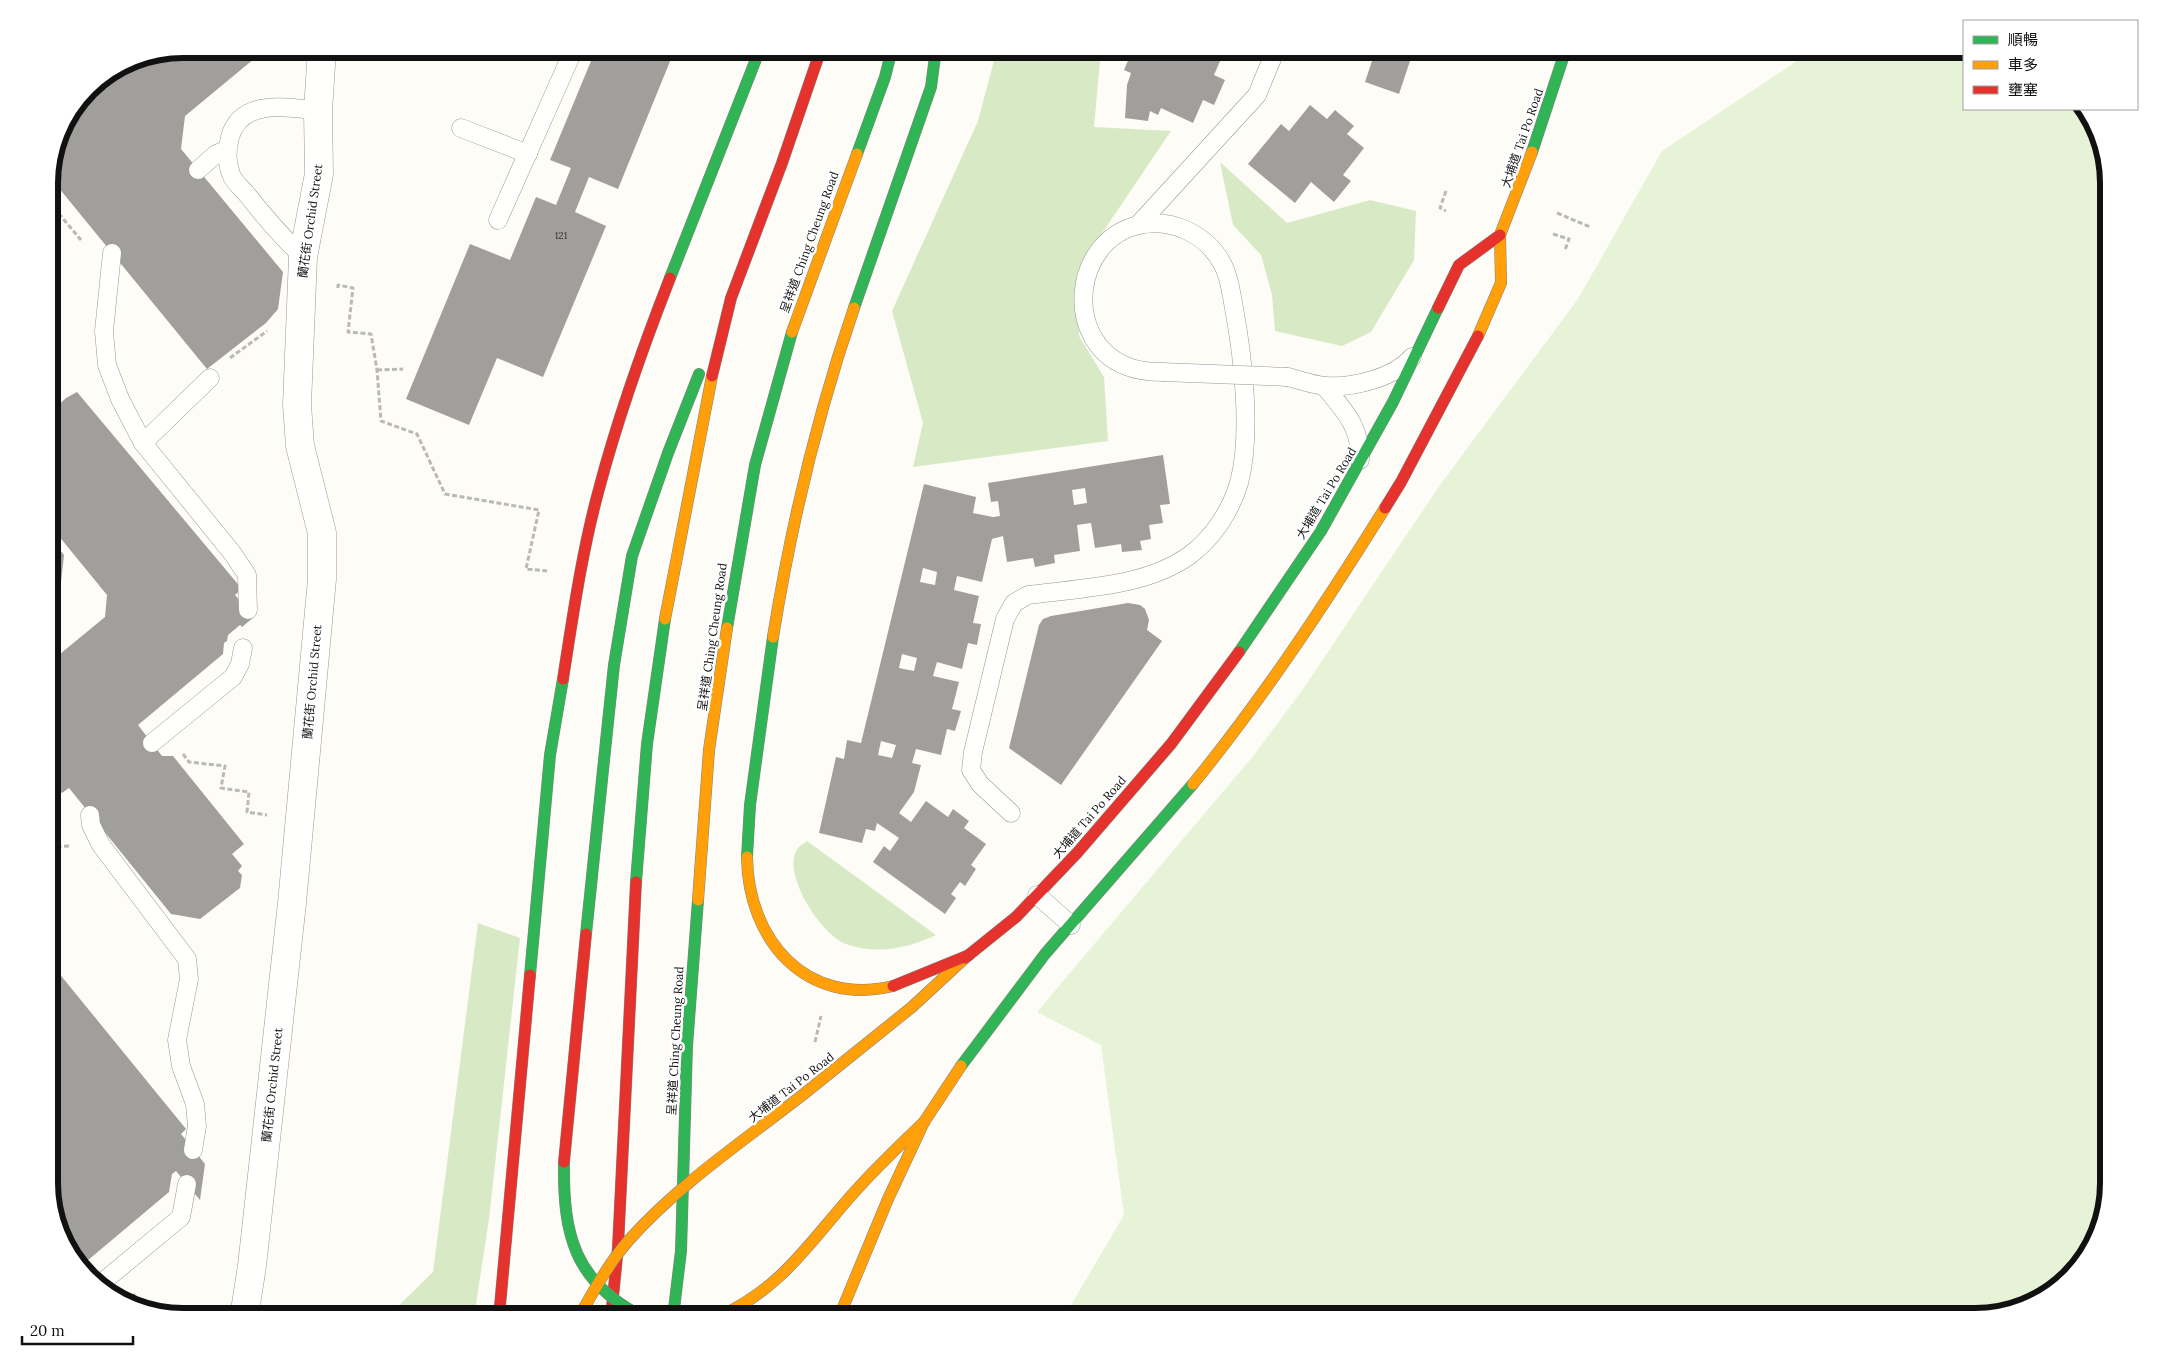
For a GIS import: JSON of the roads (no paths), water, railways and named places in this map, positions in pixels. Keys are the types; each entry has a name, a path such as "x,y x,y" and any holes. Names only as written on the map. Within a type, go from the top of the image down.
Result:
{"main road":[{"path":"500,1308 550,755 581,570 598,491 634,375 705,185 756,58"},
{"path":"624,1308 619,1306 590,1278 573,1245 564,1202 564,1156 614,665 632,556 668,453 731,298 782,163 818,58"},
{"name":"呈祥道 Ching Cheung Road","path":"674,1308 681,1251 688,1046 709,750 737,563 755,465 778,378 798,314 885,77 890,58"},
{"path":"935,58 931,87 848,326 807,465 775,618 763,699 748,838 747,878 752,906 761,928 774,947 794,966 812,977 831,985 849,990 887,987 969,955"},
{"name":"大埔道 Tai Po Road","path":"843,1308 888,1199 924,1122 973,1047 1046,954 1190,787 1236,730 1312,623 1401,482 1469,356 1501,283 1500,235 1543,124 1563,58"},
{"name":"大埔道 Tai Po Road","path":"583,1308 602,1276 628,1241 676,1196 912,1008 969,955 1016,917 1123,800 1222,678 1321,531 1360,463 1420,347 1459,265 1500,235"},
{"path":"612,1308 618,1247 637,851 647,744 666,615 688,495 712,374 731,298"},
{"path":"736,1308 766,1290 807,1248 860,1187 924,1122"}],"street":[{"name":"蘭花街 Orchid Street","path":"245,1308 252,1266 291,912 322,579 322,533 300,446 297,405 303,257 319,174 318,110 321,58"}],"lane":[{"path":"498,220 570,58"},
{"path":"1272,58 1257,95 1138,225 1110,240 1098,251 1083,284 1082,305 1087,324 1095,341 1109,356 1125,366 1143,371 1288,377 1324,386 1341,386 1385,375 1406,364 1420,347"},
{"path":"303,257 283,238 231,175 226,150 233,127 248,113 262,107 277,106 318,110"},
{"path":"461,128 528,154"},
{"path":"198,170 216,154 226,150"},
{"path":"1011,813 980,784 971,770 973,752 1005,620 1014,603 1028,595 1139,580 1166,570 1190,554 1211,534 1228,510 1239,484 1244,456 1243,356 1229,282 1223,265 1214,251 1202,239 1188,230 1172,225 1138,225"},
{"path":"112,253 104,332 107,366 120,399 142,442 247,574 248,610"},
{"path":"142,442 210,378"},
{"path":"1324,386 1352,420 1361,442 1360,463"},
{"path":"152,743 233,676 240,664 243,648"},
{"path":"90,815 91,825 101,845 187,959 189,979 177,1040 181,1066 195,1104 196,1126 193,1150"},
{"path":"1037,895 1071,925"},
{"path":"105,1280 181,1218 187,1184"}]}
